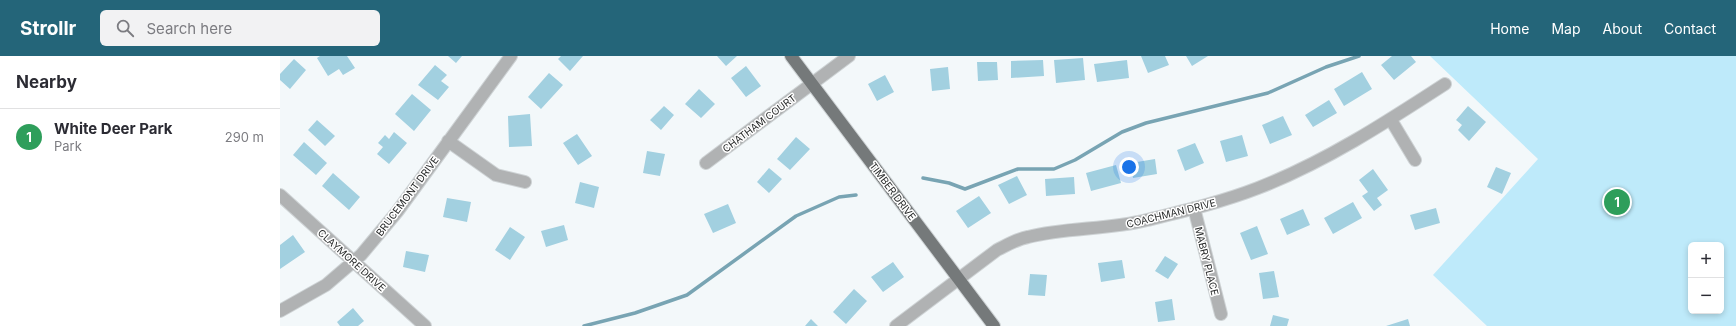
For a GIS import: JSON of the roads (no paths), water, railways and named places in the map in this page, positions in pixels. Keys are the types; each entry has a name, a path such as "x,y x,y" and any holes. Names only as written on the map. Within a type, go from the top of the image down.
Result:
{"main road":[{"name":"TIMBER DRIVE","path":"791,56 994,326"}],"street":[{"name":"BRUCEMONT DRIVE","path":"280,311 326,285 354,262 377,237 511,56"},
{"name":"CHATHAM COURT","path":"706,163 849,56"},
{"name":"COACHMAN DRIVE","path":"896,326 997,250 1026,237 1129,224 1194,208 1258,188 1351,144 1391,120 1445,84"},
{"path":"1391,120 1415,160"},
{"path":"448,141 496,175 526,182"},
{"name":"CLAYMORE DRIVE","path":"280,195 425,326"},
{"name":"MABRY PLACE","path":"1194,208 1221,314"}],"waterway":[{"path":"923,178 949,183 965,189 1018,169 1054,169 1075,160 1122,132 1146,123 1268,93 1326,67 1359,56"},
{"path":"584,326 635,313 687,295 796,216 839,197 856,195"}],"place":[{"name":"White Deer Park","path":"1617,202"}]}
